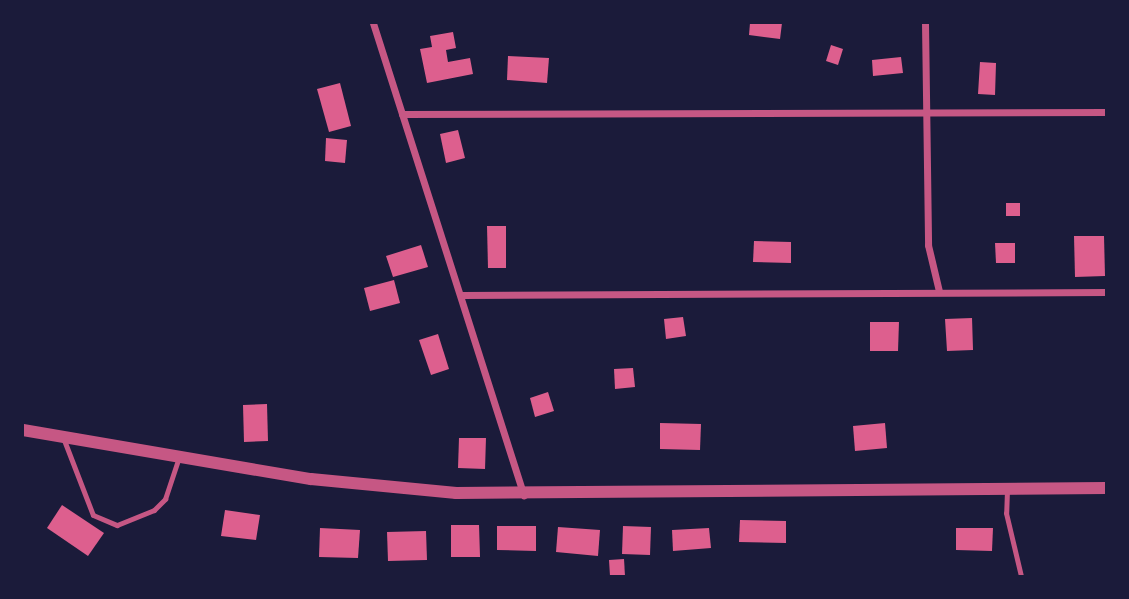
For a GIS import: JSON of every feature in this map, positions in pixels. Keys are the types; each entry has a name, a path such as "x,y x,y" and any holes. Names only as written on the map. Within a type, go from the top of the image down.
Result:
{"street":[{"path":"373,23 525,495"},
{"path":"925,23 928,245 939,291"},
{"path":"402,114 1106,112"},
{"path":"462,295 1106,292"},
{"path":"23,430 312,479 525,495 1106,488"}],"lane":[{"path":"63,437 93,515 117,525 154,510 165,499 179,457"},
{"path":"1007,488 1006,513 1021,576"}],"building":[{"path":"750,23 782,23 780,39 749,35"},
{"path":"453,32 456,48 446,50 448,62 470,58 473,74 427,83 420,49 432,47 430,36"},
{"path":"831,45 843,49 838,65 826,61"},
{"path":"508,56 549,58 547,83 507,80"},
{"path":"901,57 903,73 873,76 872,60"},
{"path":"980,62 996,63 995,95 978,94"},
{"path":"340,83 351,126 329,132 317,89"},
{"path":"458,130 465,158 446,163 440,134"},
{"path":"326,138 347,140 345,163 325,161"},
{"path":"1006,203 1020,203 1020,216 1006,216"},
{"path":"487,226 506,226 506,268 488,268"},
{"path":"1074,236 1104,236 1105,276 1075,277"},
{"path":"754,241 791,242 791,263 753,262"},
{"path":"995,243 1015,243 1015,263 996,263"},
{"path":"421,245 428,267 393,277 386,256"},
{"path":"394,280 400,303 370,311 364,288"},
{"path":"683,317 686,336 666,339 664,319"},
{"path":"972,318 973,350 947,351 945,319"},
{"path":"870,322 899,322 898,351 870,351"},
{"path":"438,334 449,369 431,375 419,340"},
{"path":"633,368 635,387 615,389 614,369"},
{"path":"548,392 554,411 535,417 530,398"},
{"path":"267,404 268,441 244,442 243,405"},
{"path":"660,423 701,424 700,450 660,449"},
{"path":"885,423 887,448 855,451 853,426"},
{"path":"459,438 486,438 485,469 458,468"},
{"path":"62,505 104,533 88,556 47,528"},
{"path":"225,510 260,515 256,540 221,536"},
{"path":"740,520 786,521 786,543 739,542"},
{"path":"451,525 479,525 480,557 451,557"},
{"path":"497,526 536,526 536,551 497,550"},
{"path":"623,526 651,527 650,555 622,554"},
{"path":"558,527 600,530 598,556 556,552"},
{"path":"320,528 360,530 358,558 319,557"},
{"path":"709,528 711,548 673,551 672,530"},
{"path":"956,528 993,528 992,551 956,550"},
{"path":"426,531 427,560 388,561 387,532"},
{"path":"624,559 625,576 610,576 609,560"}]}
